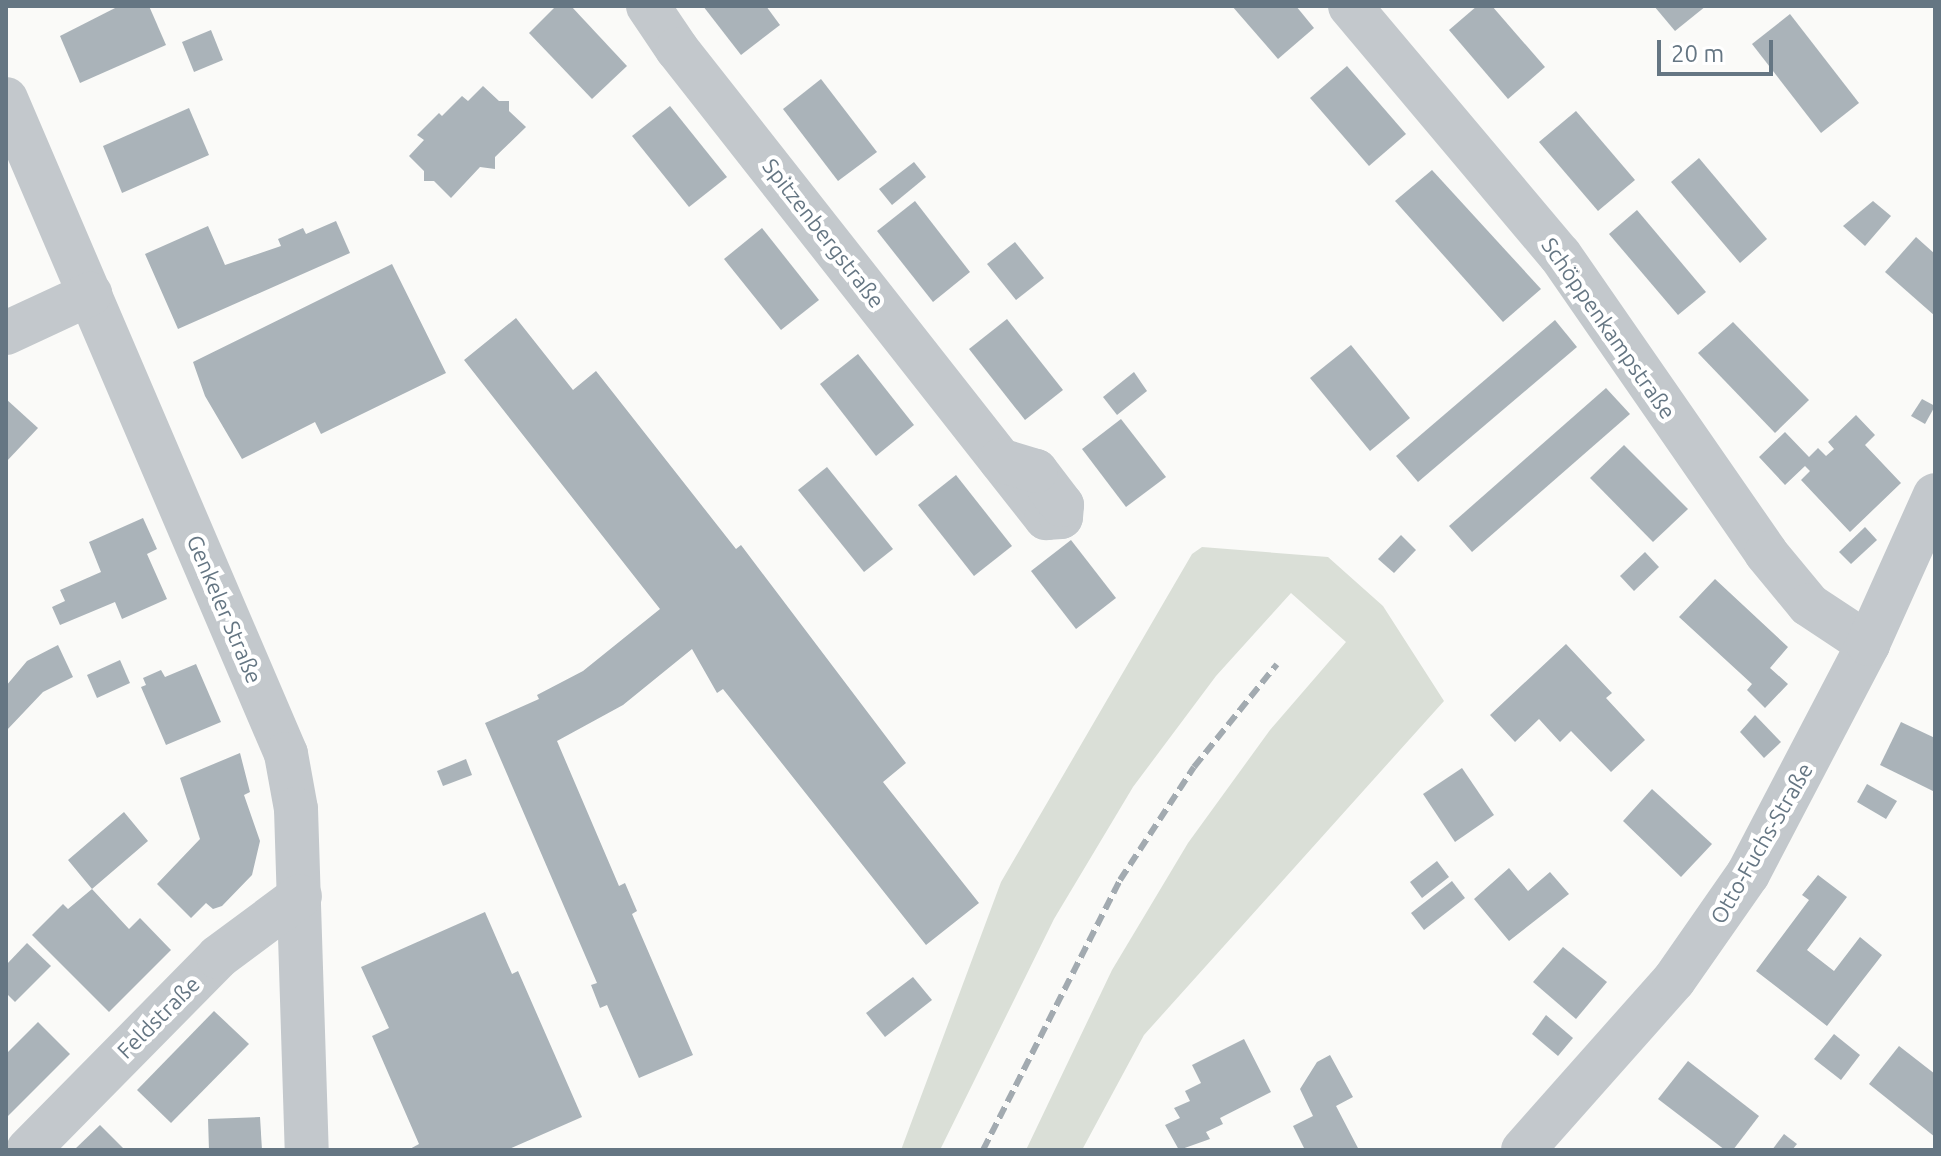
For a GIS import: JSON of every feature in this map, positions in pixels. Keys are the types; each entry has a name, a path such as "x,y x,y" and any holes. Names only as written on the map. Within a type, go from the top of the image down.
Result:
{"street":[{"name":"Spitzenbergstraße","path":"648,6 1001,460"},
{"name":"Schöppenkampstraße","path":"1350,6 1560,255 1766,553 1809,605 1868,644"},
{"name":"Genkeler Straße","path":"6,99 286,754 296,809 307,1150"},
{"path":"6,333 90,294"},
{"name":"Otto-Fuchs-Straße","path":"1523,1150 1674,980 1720,917 1786,809 1868,644 1935,495"},
{"name":"Feldstraße","path":"28,1150 218,957 300,896"}],"shaded area":[{"path":"1202,547 1328,557 1383,606 1444,701 1144,1035 1082,1150 1026,1150 1112,970 1188,843 1270,730 1346,642 1291,593 1216,676 1133,787 1054,919 940,1150 901,1150 1001,882 1192,554"}],"building":[{"path":"119,6 149,6 166,45 80,83 60,36"},
{"path":"556,6 571,6 627,66 592,99 529,33"},
{"path":"703,6 766,6 780,25 741,55"},
{"path":"1232,6 1296,6 1314,28 1278,59"},
{"path":"1477,6 1492,6 1545,67 1508,99 1449,30"},
{"path":"1654,6 1706,6 1675,31"},
{"path":"1790,14 1859,103 1821,133 1752,44"},
{"path":"211,30 223,60 194,72 182,42"},
{"path":"1347,66 1406,134 1369,166 1310,98"},
{"path":"821,79 877,152 838,181 783,109"},
{"path":"483,86 499,101 509,101 509,111 526,127 495,157 495,169 480,167 451,198 434,181 424,181 424,171 409,156 424,140 417,135 439,113 442,116 462,96 468,101"},
{"path":"670,106 727,177 689,207 632,136"},
{"path":"189,108 209,155 122,193 103,146"},
{"path":"1576,111 1635,180 1598,211 1539,142"},
{"path":"1699,158 1767,239 1740,263 1671,182"},
{"path":"914,162 926,177 892,205 879,189"},
{"path":"1432,170 1541,289 1503,322 1395,201"},
{"path":"915,201 970,272 933,302 877,231"},
{"path":"1873,201 1891,216 1865,246 1843,226"},
{"path":"1637,210 1706,292 1678,315 1609,234"},
{"path":"336,221 350,253 178,329 145,254 208,226 225,265 281,246 278,239 303,228 306,234"},
{"path":"762,228 819,300 781,330 724,259"},
{"path":"1916,237 1935,254 1935,316 1885,272"},
{"path":"1015,242 1044,278 1016,300 987,264"},
{"path":"392,264 446,373 321,434 315,422 242,459 205,396 193,362"},
{"path":"516,318 573,390 596,371 736,549 741,545 906,763 883,782 979,903 926,945 723,689 717,693 692,649 623,705 557,741 619,886 625,883 637,911 632,914 693,1055 639,1078 607,1005 600,1008 591,985 597,983 485,723 539,699 537,695 583,671 660,609 464,360"},
{"path":"1007,319 1063,390 1025,420 969,349"},
{"path":"1555,320 1577,347 1418,482 1396,456"},
{"path":"1733,322 1809,400 1775,433 1698,353"},
{"path":"1351,345 1410,418 1370,451 1310,378"},
{"path":"858,354 914,425 876,456 820,384"},
{"path":"1134,372 1147,391 1117,415 1103,397"},
{"path":"1606,388 1630,414 1472,552 1449,526"},
{"path":"6,399 38,428 6,462"},
{"path":"1922,399 1935,406 1925,424 1911,416"},
{"path":"1856,415 1875,435 1865,445 1901,483 1850,532 1801,480 1810,471 1805,466 1785,485 1759,457 1785,432 1809,457 1818,448 1826,456 1834,449 1828,442"},
{"path":"1121,419 1166,477 1126,507 1082,449"},
{"path":"1624,445 1688,509 1653,542 1590,478"},
{"path":"827,467 893,549 864,572 798,490"},
{"path":"956,475 1012,546 974,576 918,505"},
{"path":"143,518 157,549 147,554 167,599 122,619 115,602 60,625 52,607 65,601 60,590 101,572 89,542"},
{"path":"1865,527 1877,540 1851,564 1839,552"},
{"path":"1401,535 1416,550 1394,573 1378,559"},
{"path":"1071,540 1116,598 1076,629 1031,571"},
{"path":"1645,552 1659,567 1634,591 1620,576"},
{"path":"1715,579 1788,647 1770,668 1788,684 1765,708 1747,690 1752,684 1679,617"},
{"path":"1566,644 1612,693 1606,698 1645,740 1611,772 1571,731 1560,742 1539,719 1515,742 1490,715"},
{"path":"58,645 73,677 43,692 6,731 6,686 27,661"},
{"path":"120,660 130,683 97,698 87,675"},
{"path":"196,664 221,722 166,745 141,687 146,685 143,678 161,670 165,677"},
{"path":"1755,715 1781,742 1764,758 1740,732"},
{"path":"1901,722 1935,738 1935,792 1880,765"},
{"path":"240,753 250,792 244,795 260,841 252,875 222,906 213,909 206,903 191,918 157,884 200,839 180,778"},
{"path":"466,759 472,775 443,786 437,771"},
{"path":"1462,768 1494,815 1455,842 1423,794"},
{"path":"1867,784 1897,801 1886,819 1857,802"},
{"path":"1652,789 1712,844 1681,877 1623,821"},
{"path":"124,812 148,841 92,889 68,860"},
{"path":"1437,861 1449,877 1422,898 1410,882"},
{"path":"1509,868 1528,891 1550,872 1569,894 1509,941 1474,899"},
{"path":"1818,875 1847,897 1807,950 1834,971 1860,937 1882,955 1827,1026 1756,971 1809,900 1802,895"},
{"path":"1452,881 1465,898 1424,930 1411,913"},
{"path":"92,889 129,929 140,918 171,950 109,1012 32,935 63,904 68,909"},
{"path":"485,912 512,974 518,971 582,1117 507,1150 408,1150 419,1144 372,1036 389,1028 361,967"},
{"path":"27,943 51,966 15,1002 6,993 6,965"},
{"path":"1563,947 1607,982 1576,1019 1533,982"},
{"path":"913,977 932,1000 885,1037 866,1013"},
{"path":"214,1011 249,1044 171,1123 137,1090"},
{"path":"1546,1015 1573,1038 1558,1056 1532,1034"},
{"path":"38,1022 70,1054 6,1118 6,1054"},
{"path":"1834,1034 1860,1055 1841,1080 1814,1059"},
{"path":"1244,1039 1271,1092 1220,1118 1223,1124 1206,1132 1210,1139 1179,1150 1165,1125 1180,1118 1174,1108 1190,1101 1185,1091 1201,1083 1192,1065"},
{"path":"1899,1046 1935,1074 1935,1137 1869,1084"},
{"path":"1330,1055 1353,1097 1336,1106 1359,1150 1305,1150 1293,1126 1313,1116 1300,1089 1317,1062"},
{"path":"1688,1061 1759,1116 1733,1150 1725,1150 1658,1099"},
{"path":"260,1117 262,1150 209,1150 208,1119"},
{"path":"100,1125 125,1150 74,1150"},
{"path":"1784,1134 1797,1144 1792,1150 1772,1150"}],"railway":[{"path":"983,1150 1120,880 1194,767 1277,664"}]}
